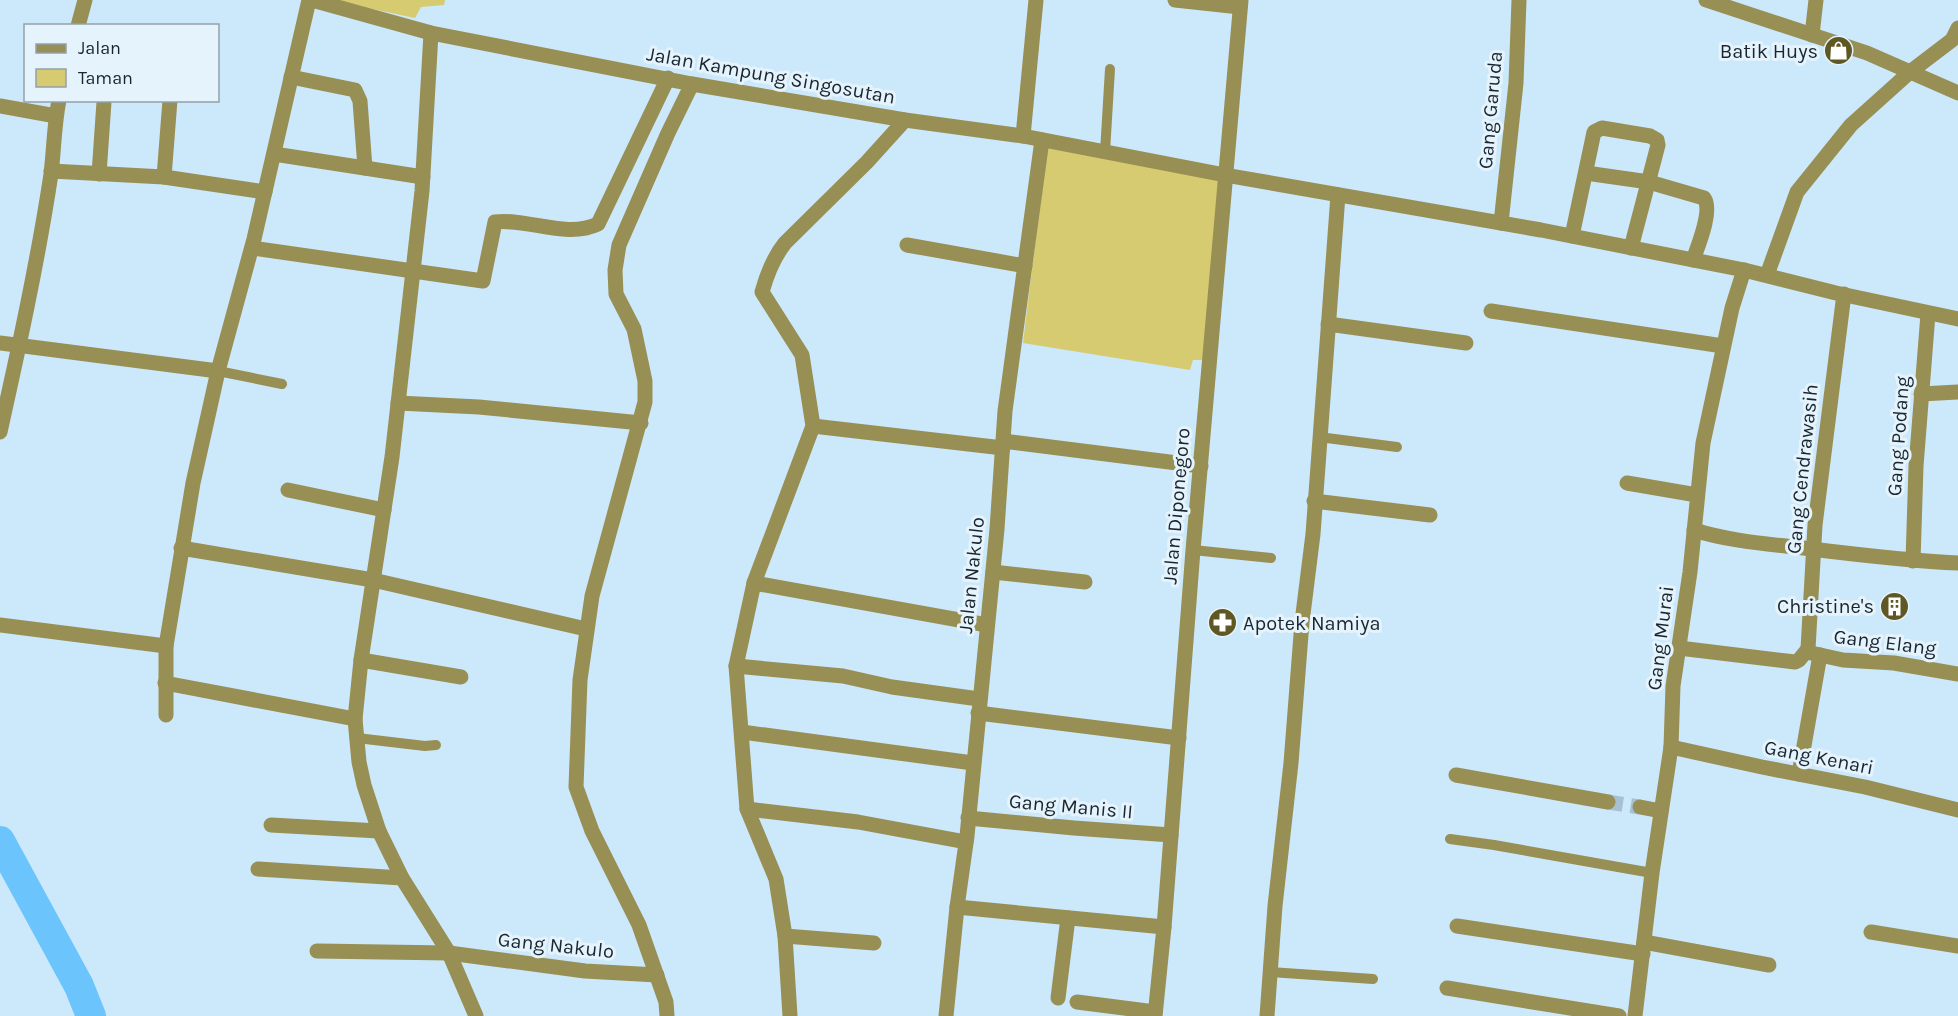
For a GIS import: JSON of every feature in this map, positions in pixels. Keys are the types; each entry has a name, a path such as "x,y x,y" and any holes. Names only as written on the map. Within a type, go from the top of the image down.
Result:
{"street":[{"path":"79,24 85,0"},
{"path":"166,715 166,646 193,483 218,371 252,248 311,0"},
{"name":"Jalan Kampung Singosutan","path":"311,0 330,3 431,33 692,84 905,120 1023,136 1225,175 1572,236 1744,270 1928,314 1958,319"},
{"path":"1023,136 1036,0"},
{"path":"1176,0 1241,3"},
{"name":"Gang Garuda","path":"1501,223 1516,83 1519,0"},
{"path":"1706,0 1867,53 1958,93"},
{"path":"1812,35 1816,0"},
{"name":"Jalan Diponegoro","path":"1155,1014 1241,3"},
{"path":"1767,275 1797,192 1851,125 1910,72 1952,40 1958,28"},
{"path":"431,33 423,177 413,271 398,403 361,660 355,719 359,762 379,831 402,878 449,953 476,1016"},
{"path":"291,77 355,90 359,95 365,168"},
{"path":"252,248 483,281 495,222 573,229 598,224 668,78"},
{"path":"667,1016 666,1002 639,925 592,831 576,787 580,680 586,629 592,596 645,402 645,381 634,329 616,294 615,270 619,245 692,84"},
{"path":"0,432 19,346 51,171 59,102"},
{"path":"99,174 104,102"},
{"path":"164,177 170,102"},
{"path":"0,106 56,116"},
{"path":"790,1016 785,936 776,879 747,809 736,666 754,584 813,426 802,355 762,292 769,268 781,248 867,162 905,120"},
{"path":"1572,236 1592,137 1597,129 1650,136 1657,140 1658,145 1631,248"},
{"name":"Jalan Nakulo","path":"946,1016 993,572 1005,411 1042,140"},
{"path":"274,154 423,177"},
{"path":"51,171 164,177 265,192"},
{"path":"1586,173 1649,182 1699,196 1706,201 1704,227 1693,260"},
{"path":"1267,1016 1302,622 1313,534 1338,195"},
{"path":"907,245 1025,266"},
{"name":"Gang Murai","path":"1635,1016 1652,873 1671,747 1673,686 1703,443 1732,308 1744,270"},
{"name":"Gang Cendrawasih","path":"1799,774 1814,652 1815,525 1844,294"},
{"path":"1491,311 1723,346"},
{"name":"Gang Podang","path":"1913,561 1916,466 1928,314"},
{"path":"1328,324 1466,343"},
{"path":"0,343 218,371"},
{"path":"1921,394 1958,392"},
{"path":"398,403 479,407 641,423"},
{"path":"813,426 1201,466"},
{"path":"1627,483 1697,495"},
{"path":"288,490 384,510"},
{"path":"1314,501 1430,515"},
{"path":"1694,530 1764,544 1913,561 1958,563"},
{"path":"181,548 373,580 586,629"},
{"path":"993,572 1085,582"},
{"path":"754,584 987,625"},
{"path":"0,625 166,646"},
{"path":"1679,648 1795,662 1814,652"},
{"name":"Gang Elang","path":"1814,652 1843,660 1894,663 1958,674"},
{"path":"361,660 461,677"},
{"path":"736,666 843,676 979,706 1179,738"},
{"path":"165,683 355,719"},
{"path":"742,732 973,763"},
{"name":"Gang Kenari","path":"1671,747 1941,804 1958,810"},
{"path":"1456,776 1608,802"},
{"path":"1640,807 1661,811"},
{"path":"747,809 858,822 966,842"},
{"name":"Gang Manis II","path":"968,818 1171,835"},
{"path":"271,825 379,831"},
{"path":"258,869 402,878"},
{"path":"957,906 1164,927"},
{"path":"1058,998 1068,918"},
{"path":"1457,926 1769,965"},
{"path":"1871,932 1958,946"},
{"path":"785,936 874,943"},
{"name":"Gang Nakulo","path":"317,951 449,953 585,971 657,975"},
{"path":"1447,988 1619,1016"},
{"path":"1077,1002 1155,1014"}],"lane":[{"path":"1105,152 1110,69"},
{"path":"218,371 282,384"},
{"path":"1319,436 1397,447"},
{"path":"1193,550 1271,558"},
{"path":"357,738 425,746 436,745"},
{"path":"1450,839 1652,873"},
{"path":"1270,972 1373,979"}],"green space":[{"path":"339,0 445,0 444,5 421,7 415,18 339,2"},
{"path":"1047,147 1219,178 1204,360 1193,360 1190,370 1023,343"}],"waterway":[{"path":"0,841 79,986 91,1016"}],"tunnel":[{"path":"1608,802 1640,807"}],"place":[{"name":"Batik Huys","path":"1839,51"},
{"name":"Christine's","path":"1895,606"},
{"name":"Apotek Namiya","path":"1222,623"}]}
